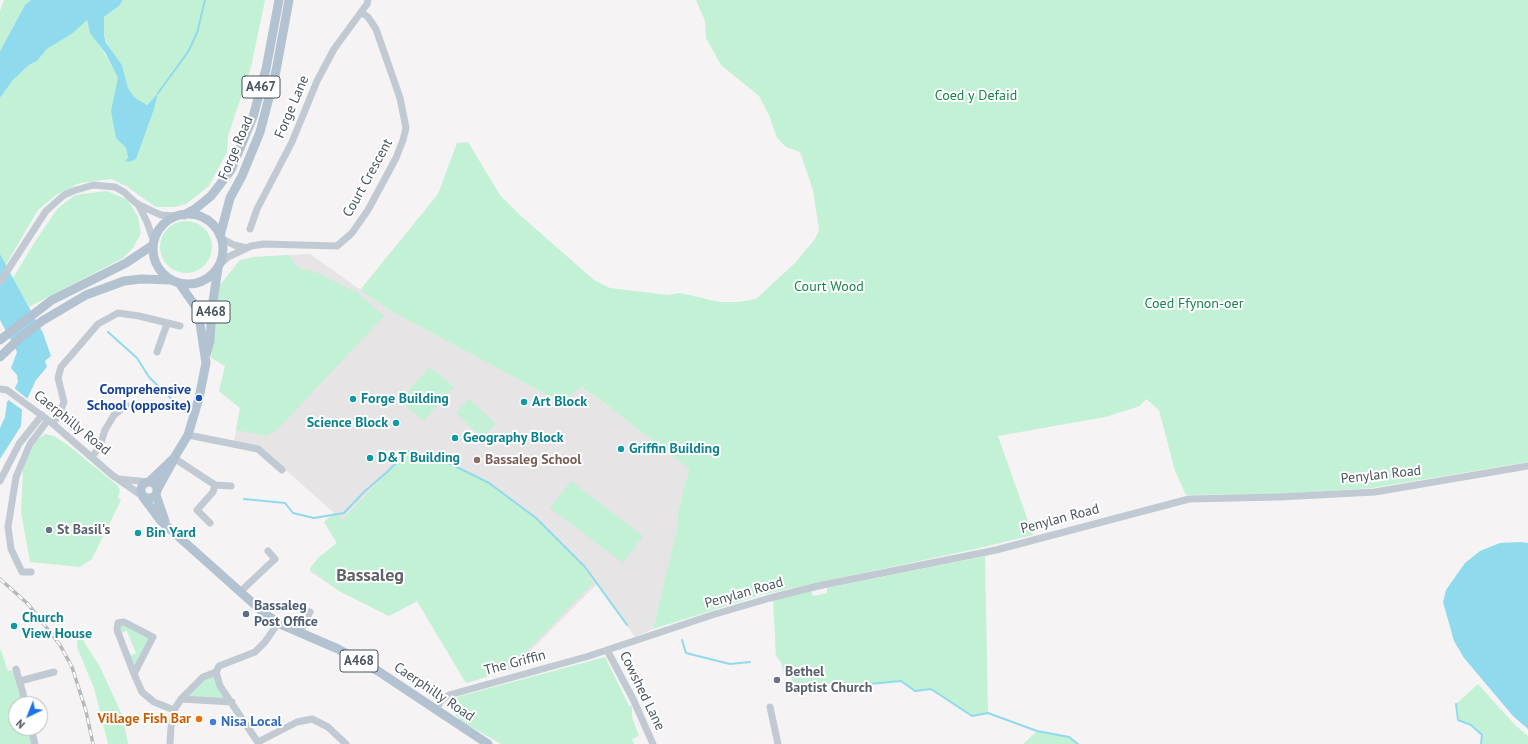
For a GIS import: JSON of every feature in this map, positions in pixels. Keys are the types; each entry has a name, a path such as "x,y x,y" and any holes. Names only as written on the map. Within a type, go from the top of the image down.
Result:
{"main road":[{"name":"Forge Road","path":"180,215 195,209 211,196 231,170 255,110 266,69 278,0"},
{"name":"Forge Road","path":"220,237 230,198 242,176 260,132 276,72 289,0"},
{"path":"2,354 42,321 86,295 124,281 141,279 187,284 202,281 208,278 219,265 223,251 220,237 213,225 203,218 180,215 162,226 153,244 153,252 157,266 166,277 176,282"},
{"path":"0,340 37,311 82,285 126,263 153,244"},
{"name":"A468","path":"149,482 174,458 188,435 199,398 205,358 210,341 212,308 219,265"},
{"name":"A468","path":"176,282 198,310 205,358"},
{"name":"A468","path":"156,493 172,466 174,458"},
{"path":"149,482 142,486 142,496 149,499 156,493"},
{"name":"Caerphilly Road","path":"149,482 155,485 162,517 169,527"},
{"name":"Caerphilly Road","path":"142,496 155,514 169,527 240,592 278,622 338,649 378,671 488,744"}],"street":[{"name":"Forge Lane","path":"250,229 257,209 292,142 317,81 334,49 368,0"},
{"name":"Court Crescent","path":"219,265 228,257 247,248 264,244 337,246 352,234 368,210 396,158 406,128 402,104 376,29 368,17 361,12"},
{"path":"0,282 46,211 64,195 73,191 92,185 115,188 124,192 137,204 161,215 180,215"},
{"path":"137,204 147,222 153,244"},
{"name":"Court Crescent","path":"220,237 234,245 247,248"},
{"path":"0,481 19,444 45,417 58,417 64,402 58,378 60,367 98,324 118,313 139,316 166,324 180,326"},
{"path":"157,352 166,324"},
{"name":"Caerphilly Road","path":"3,389 45,417 119,479 142,496"},
{"path":"92,457 100,446 105,430 114,415 126,405"},
{"path":"31,572 22,572 11,549 8,527 16,477 30,444 45,417"},
{"path":"188,435 258,448 282,470"},
{"path":"174,458 215,485 230,486"},
{"name":"Penylan Road","path":"607,650 705,617 777,596 818,586 989,551 1189,499 1279,497 1375,492 1528,466"},
{"path":"119,479 149,482"},
{"path":"210,523 197,510 213,492 215,485"},
{"path":"240,592 275,559 268,551"},
{"path":"300,632 310,612"},
{"path":"134,674 154,637 124,622 118,623 118,634 134,674 142,692 154,702 174,710"},
{"path":"170,744 174,710 181,699 203,677 216,672 219,666 255,652 265,642 278,622"},
{"name":"The Griffin","path":"435,710 442,700 448,695 607,650"},
{"name":"Cowshed Lane","path":"607,650 633,699 653,744"},
{"path":"16,669 24,696"},
{"path":"20,681 54,672"},
{"path":"216,672 220,686 258,743 297,722 312,719 328,726 346,744"},
{"path":"181,699 232,702"},
{"path":"770,707 778,744"}],"shaded area":[{"name":"Bassaleg School","path":"310,254 389,310 562,403 580,387 603,402 689,469 678,512 677,529 653,629 635,637 597,584 511,670 466,683 417,601 389,616 339,591 311,572 310,569 312,565 337,543 324,522 334,513 259,446 234,442 240,408 219,391 254,257"}],"green space":[{"path":"4,0 31,0 25,5 0,51 0,11"},
{"path":"123,0 265,0 251,67 228,136 227,152 209,186 186,204 175,207 156,207 126,186 111,179 80,183 56,195 38,210 5,266 0,254 0,98 13,80 29,65 37,61 47,49 73,33 87,19 88,26 119,78 116,138 126,148 129,162 145,132 157,94 147,105 134,97 128,88 122,65 110,50 104,36 104,17 119,6"},
{"path":"696,0 1528,0 1528,462 1372,488 1279,494 1186,495 1175,471 1159,410 1146,399 1140,406 1105,417 998,436 1033,535 761,595 653,629 677,529 678,512 689,469 603,402 581,387 562,403 389,310 360,290 438,194 457,143 468,142 500,195 521,216 594,280 610,288 668,295 680,293 719,302 738,302 756,299 795,263 815,239 819,230 813,190 800,152 786,147 777,138 769,115 759,96 721,65 706,38 705,21"},
{"path":"107,191 128,200 138,217 141,233 133,248 123,258 29,307 13,278 36,240 58,208 75,195"},
{"path":"181,221 191,221 205,228 212,242 212,252 205,266 191,273 181,273 171,269 164,262 160,252 160,242 164,232 171,225"},
{"path":"289,255 297,267 318,273 358,293 384,316 277,430 267,436 236,430 240,408 219,391 225,366 211,358 214,318 220,285 240,260 254,257"},
{"path":"430,367 454,387 423,421 400,400"},
{"path":"469,399 496,424 482,437 456,413"},
{"path":"45,434 54,436 69,446 118,486 120,490 118,498 121,500 92,559 80,567 30,562 21,512 23,468 36,440"},
{"path":"408,451 451,464 489,483 536,518 585,567 593,583 509,669 466,683 417,601 389,616 339,591 310,569 318,558 337,543 324,522 335,513 342,520"},
{"path":"571,481 643,536 623,563 550,508"},
{"path":"985,556 988,713 972,716 931,690 915,691 901,681 859,685 840,684 841,687 833,685 826,686 824,684 806,685 800,687 800,691 794,692 791,675 784,675 781,662 776,656 773,600 811,591 813,596 827,593 827,588"},
{"path":"118,623 153,637 134,674 127,657 136,653 127,631 118,634"},
{"path":"78,632 100,667 123,717 128,744 108,744 94,688 77,647"},
{"path":"0,648 8,671 16,669 24,696 8,696 8,736 33,736 35,744 0,744"},
{"path":"605,657 629,706 632,706 632,717 639,736 632,739 634,744 501,744 461,721 449,705 457,697"},
{"path":"216,672 232,702 181,699 191,689"},
{"path":"1478,684 1515,725 1528,736 1528,744 1481,744 1482,735 1471,725 1458,720 1456,704"},
{"path":"1037,731 1069,737 1078,744 1023,744"}],"water":[{"path":"31,0 123,0 119,6 104,17 104,36 106,43 122,65 128,88 134,97 147,105 158,93 154,109 136,159 129,162 125,161 128,158 126,148 116,138 111,111 118,78 106,54 90,33 87,20 73,33 47,49 37,61 29,65 13,80 0,98 0,51 25,5"},
{"path":"0,254 43,333 51,356 45,361 47,367 36,380 22,410 21,426 0,459 0,428 5,417 7,402 18,382 17,375 11,368 17,352 0,320"},
{"path":"1500,543 1528,543 1528,729 1513,716 1464,658 1454,641 1443,602 1446,590 1465,563 1480,551"}],"pier":[{"path":"13,387 29,400 24,411 7,399"}],"waterway":[{"path":"158,93 188,52 197,33 205,0"},
{"path":"108,332 137,358 149,377 185,412"},
{"path":"244,499 285,503 293,513 314,518 344,513 408,451 451,464 489,483 536,518 585,567 627,625"},
{"path":"682,640 686,653 730,664 750,662"},
{"path":"839,684 859,685 901,681 915,691 931,689 972,716 988,713 1037,731 1069,737 1078,744"},
{"path":"1456,704 1458,720 1471,725 1482,735 1481,744"}],"railway":[{"path":"0,579 28,604 60,645 72,667 86,711 93,744"}],"place":[{"name":"Comprehensive School (opposite)","path":"199,398"},
{"name":"Forge Building","path":"353,399"},
{"name":"Art Block","path":"524,402"},
{"name":"Science Block","path":"396,423"},
{"name":"Geography Block","path":"455,438"},
{"name":"Griffin Building","path":"621,449"},
{"name":"D&T Building","path":"370,458"},
{"name":"Bassaleg School","path":"477,460"},
{"name":"St Basil's","path":"49,530"},
{"name":"Bin Yard","path":"138,533"},
{"name":"Bassaleg Post Office","path":"246,614"},
{"name":"Church View House","path":"14,626"},
{"name":"Bethel Baptist Church","path":"777,680"},
{"name":"Village Fish Bar","path":"199,719"},
{"name":"Nisa Local","path":"213,722"}],"district":[{"name":"Bassaleg","path":"370,576"}],"park label":[{"name":"Coed y Defaid","path":"976,96"},
{"name":"Court Wood","path":"829,287"},
{"name":"Coed Ffynon-oer","path":"1194,304"}]}
